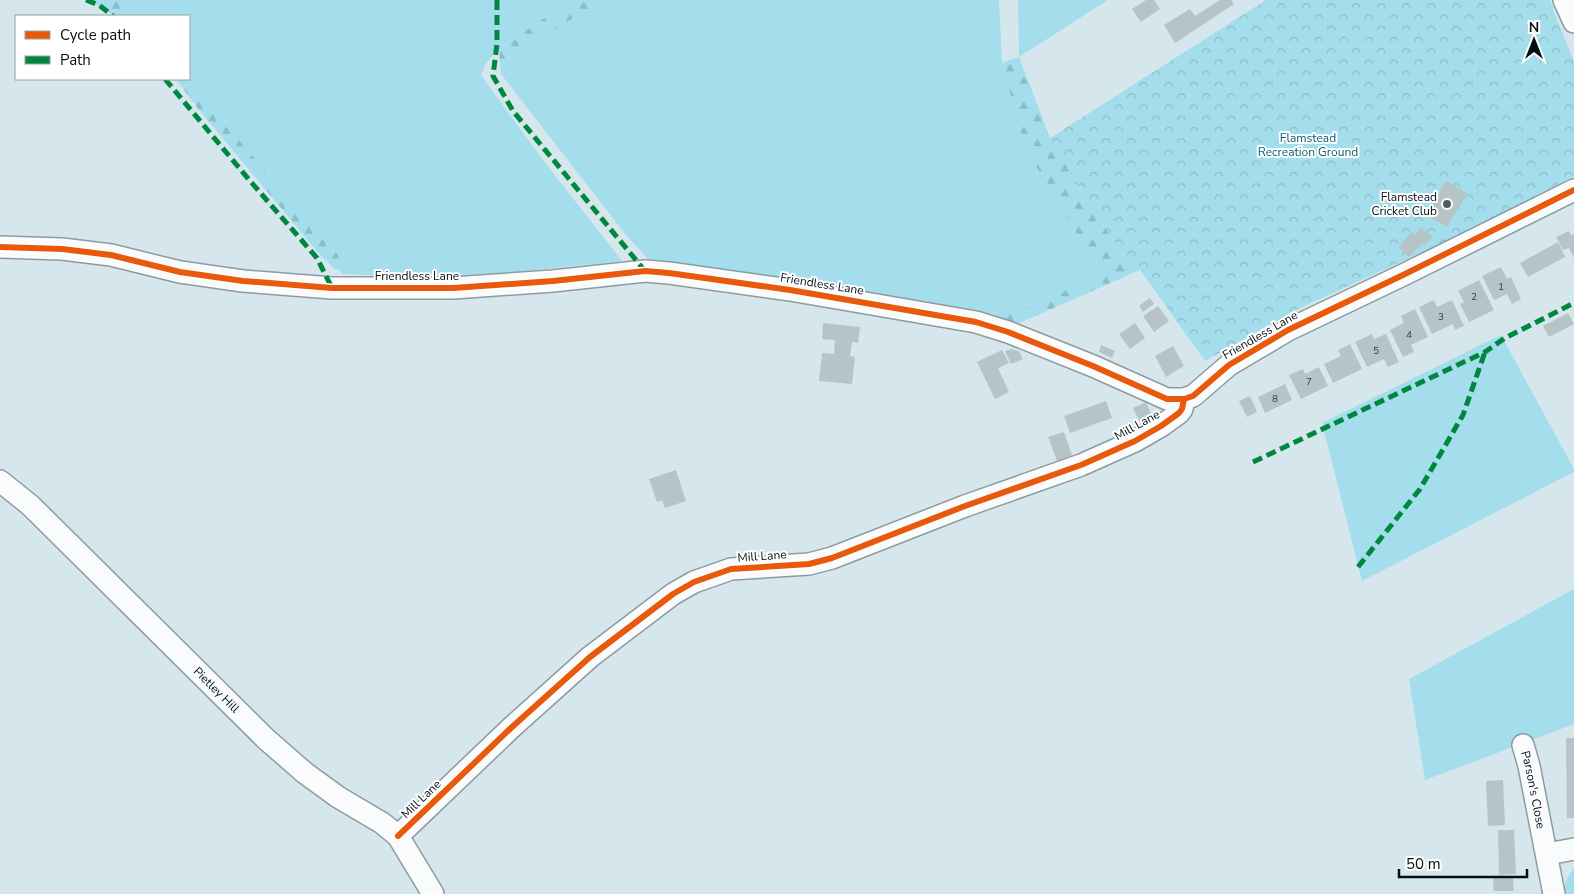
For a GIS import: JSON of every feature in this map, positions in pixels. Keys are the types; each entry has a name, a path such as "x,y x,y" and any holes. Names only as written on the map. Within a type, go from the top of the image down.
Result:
{"street":[{"path":"1564,0 1574,22"},
{"name":"Friendless Lane","path":"0,247 62,249 111,255 180,272 244,281 332,288 453,288 552,281 645,271 669,273 790,290 976,322 1008,332 1093,366 1167,399 1184,400 1200,391 1229,365 1288,330 1574,190"},
{"name":"Mill Lane","path":"398,836 512,727 590,657 673,594 694,582 731,570 809,564 832,558 965,506 1080,465 1135,441 1161,426 1178,413 1182,409 1184,400"},
{"name":"Pietley Hill","path":"0,481 30,505 266,739 305,773 338,798 382,823 398,836 433,894"},
{"name":"Parson's Close","path":"1523,745 1529,766 1554,894"},
{"path":"1547,854 1574,849"}],"green space":[{"path":"89,0 129,0 141,15 113,15"},
{"path":"129,0 572,0 499,48 485,65 481,75 536,151 622,261 506,273 420,277 342,274 190,77 190,15 141,15"},
{"path":"572,0 604,0 500,62 499,48"},
{"path":"604,0 999,0 1002,63 1070,223 1103,274 1024,309 997,311 993,314 648,259 626,235 501,74 500,62"},
{"path":"1018,0 1108,0 1019,57"},
{"name":"Flamstead Recreation Ground","path":"1266,0 1550,0 1574,61 1574,176 1458,236 1296,310 1205,361 1140,270 1128,263 1050,138"},
{"path":"1019,57 1050,138 1128,263 1140,270 1015,325 993,314 997,311 1024,309 1103,274 1025,147 1002,63"},
{"path":"190,77 243,145 338,255 340,266 336,270 321,256 199,110 177,80 190,80"},
{"path":"1501,335 1574,472 1362,581 1322,423"},
{"path":"1574,589 1574,724 1425,780 1409,679"},
{"path":"1574,868 1574,894 1565,894 1566,880"}],"building":[{"path":"1146,0 1154,0 1160,9 1141,22 1132,9"},
{"path":"1220,0 1231,0 1234,4 1175,43 1164,25 1190,9 1195,16"},
{"name":"Flamstead Cricket Club","path":"1446,181 1467,193 1447,227 1426,215"},
{"path":"1421,227 1432,237 1409,257 1398,247 1412,232 1414,235"},
{"path":"1569,231 1571,235 1574,234 1574,258 1569,248 1563,250 1556,237"},
{"path":"1558,242 1565,257 1528,277 1520,263"},
{"path":"1501,267 1507,279 1511,277 1521,299 1512,304 1507,294 1494,300 1482,276"},
{"path":"1479,280 1494,310 1469,322 1460,304 1464,302 1458,291"},
{"path":"1150,298 1154,304 1143,312 1139,306"},
{"path":"1434,300 1437,307 1452,300 1464,326 1455,330 1453,324 1432,334 1419,307"},
{"path":"1158,306 1169,321 1154,332 1143,316"},
{"path":"1415,309 1428,337 1411,345 1414,352 1403,357 1390,330 1404,323 1401,316"},
{"path":"1568,313 1574,324 1549,337 1543,326"},
{"path":"823,323 860,327 858,343 852,342 850,356 855,357 852,384 819,381 822,353 834,354 835,340 822,339"},
{"path":"1135,323 1145,338 1130,349 1119,334"},
{"path":"1372,334 1374,339 1386,334 1399,362 1388,367 1384,359 1367,367 1355,342"},
{"path":"1350,344 1362,369 1333,383 1324,364 1341,356 1338,350"},
{"path":"1101,345 1115,351 1112,358 1099,352"},
{"path":"1173,346 1184,366 1166,377 1155,356"},
{"path":"1011,349 1019,351 1023,359 1011,364 1005,351"},
{"path":"1002,350 1009,363 998,368 1009,392 995,399 977,362"},
{"path":"1319,367 1328,386 1301,399 1289,375 1303,369 1305,374"},
{"path":"1285,384 1292,400 1265,413 1258,397"},
{"path":"1250,396 1257,412 1247,417 1239,401"},
{"path":"1106,401 1112,418 1070,433 1064,416"},
{"path":"1146,402 1152,416 1140,422 1133,408"},
{"path":"1064,432 1072,455 1057,461 1048,437"},
{"path":"676,470 686,501 665,508 662,500 657,502 649,479"},
{"path":"1566,738 1574,738 1574,818 1567,818"},
{"path":"1503,780 1505,825 1488,826 1486,781"},
{"path":"1498,830 1514,830 1516,874 1499,875"},
{"path":"1493,878 1513,878 1514,891 1494,891"}],"marked path":[{"path":"86,0 99,5 112,15"},
{"path":"497,0 497,44 493,76 513,111 645,271"},
{"path":"166,80 317,258 332,288"},
{"path":"1253,462 1485,352 1505,338 1574,303"},
{"path":"1358,567 1420,489 1463,415 1485,352"}],"cycle path":[{"path":"0,247 62,249 111,255 180,272 243,281 332,288 453,288 553,281 645,271 669,273 790,290 976,322 1008,332 1093,366 1167,399 1184,399 1193,396 1229,365 1288,330 1574,190"},
{"path":"398,836 512,727 590,657 673,594 694,582 731,569 809,564 832,558 965,506 1081,465 1135,441 1179,413 1184,399"}],"place":[{"name":"Flamstead Cricket Club","path":"1447,204"}]}
